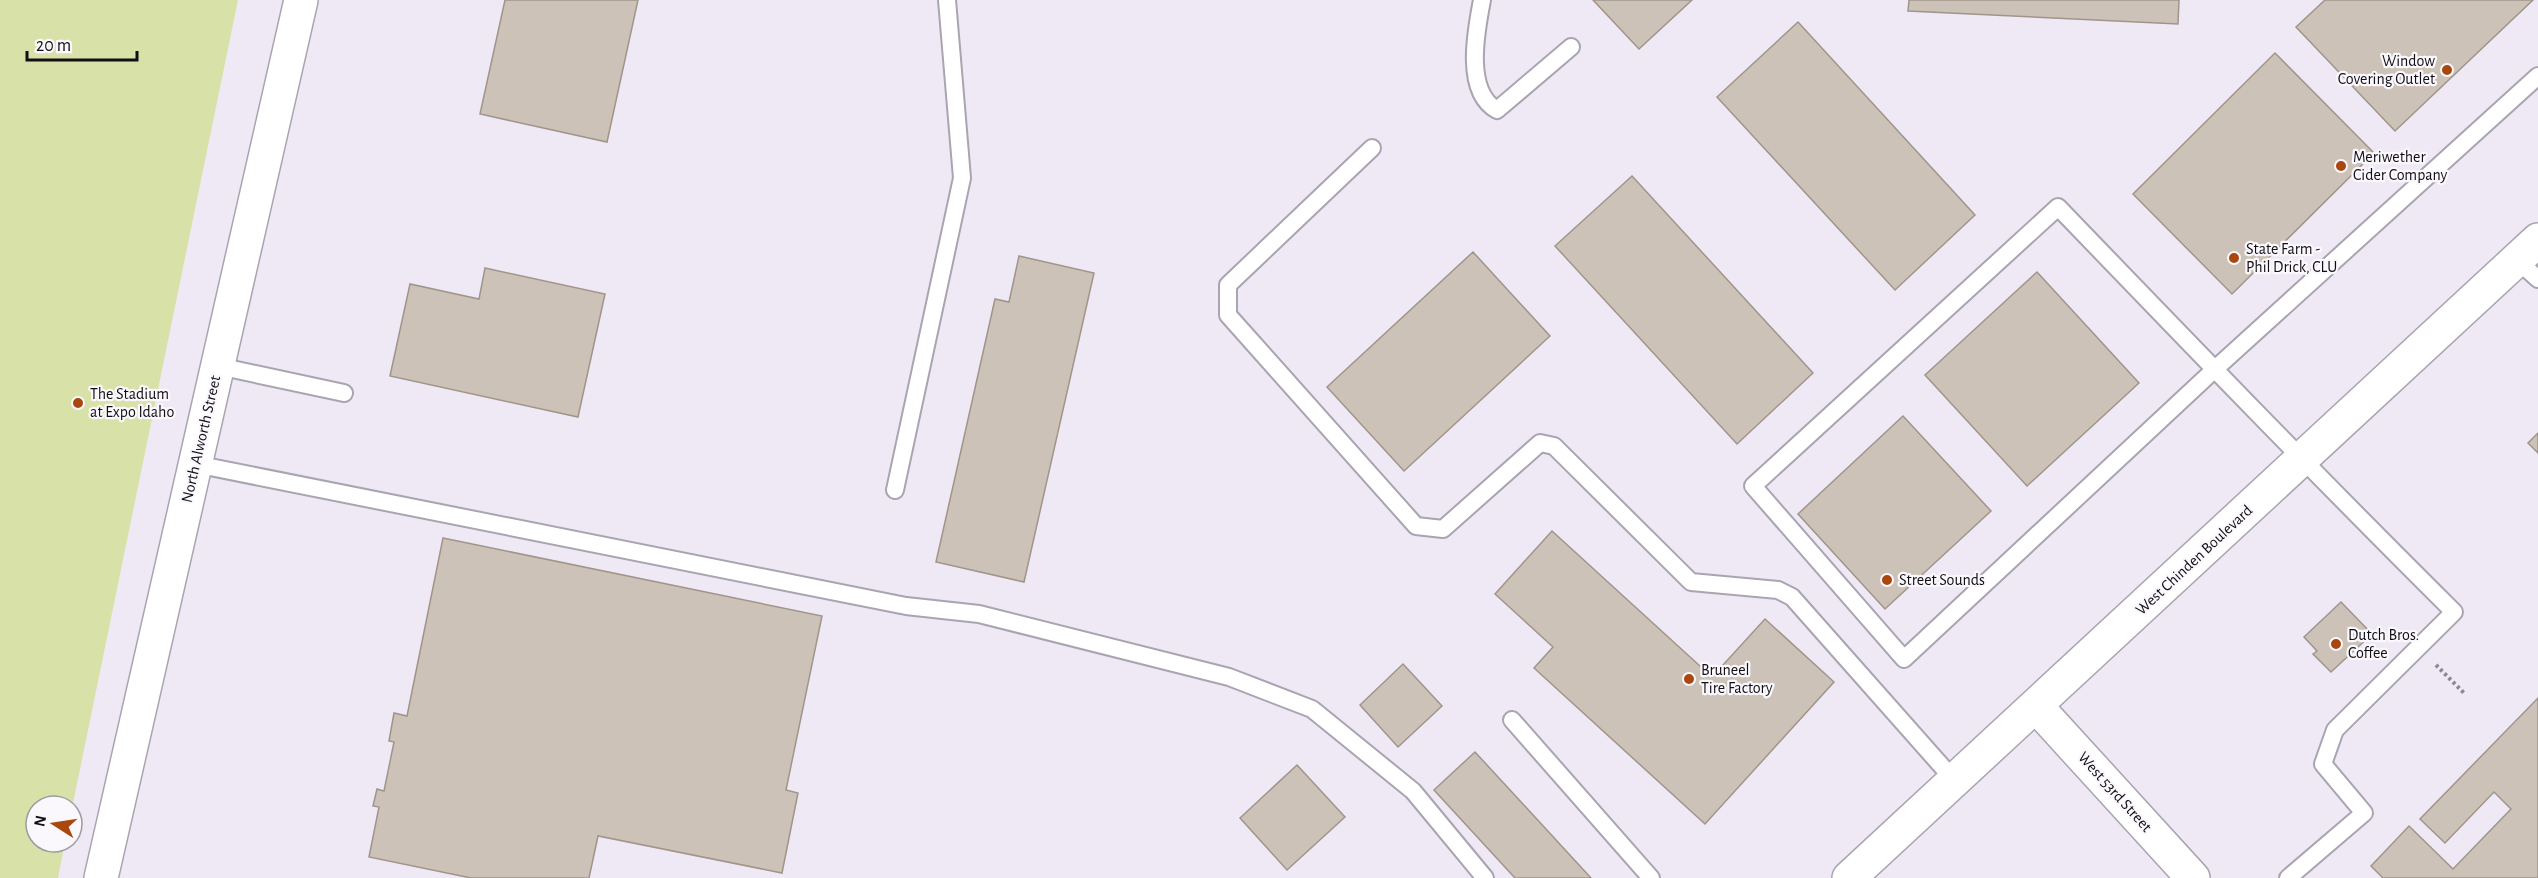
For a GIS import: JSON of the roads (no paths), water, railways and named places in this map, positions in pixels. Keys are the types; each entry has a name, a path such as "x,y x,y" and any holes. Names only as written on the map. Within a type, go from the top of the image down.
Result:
{"street":[{"name":"North Alworth Street","path":"101,878 301,0"},
{"name":"West Chinden Boulevard","path":"1849,878 2302,461 2531,260"},
{"name":"West 53rd Street","path":"2036,706 2193,878"}],"lane":[{"path":"895,490 962,178 947,0"},
{"path":"1482,0 1474,76 1490,106 1497,110 1571,47"},
{"path":"2288,878 2364,813 2323,764 2335,730 2454,612 2302,461 2215,369 2058,207 1753,486 1904,658 2215,369 2538,76"},
{"path":"1372,148 1228,285 1228,315 1416,526 1443,529 1540,443 1554,447 1690,582 1778,590 1792,597 1954,780"},
{"path":"218,366 344,393"},
{"path":"195,464 906,606 979,614 1229,677 1312,709 1413,790 1485,878"},
{"path":"1512,720 1651,878"}],"place":[{"name":"Window Covering Outlet","path":"2447,70"},
{"name":"Meriwether Cider Company","path":"2341,166"},
{"name":"State Farm - Phil Drick, CLU","path":"2234,258"},
{"name":"The Stadium at Expo Idaho","path":"78,403"},
{"name":"Street Sounds","path":"1887,580"},
{"name":"Dutch Bros. Coffee","path":"2336,644"},
{"name":"Bruneel Tire Factory","path":"1689,679"}]}
